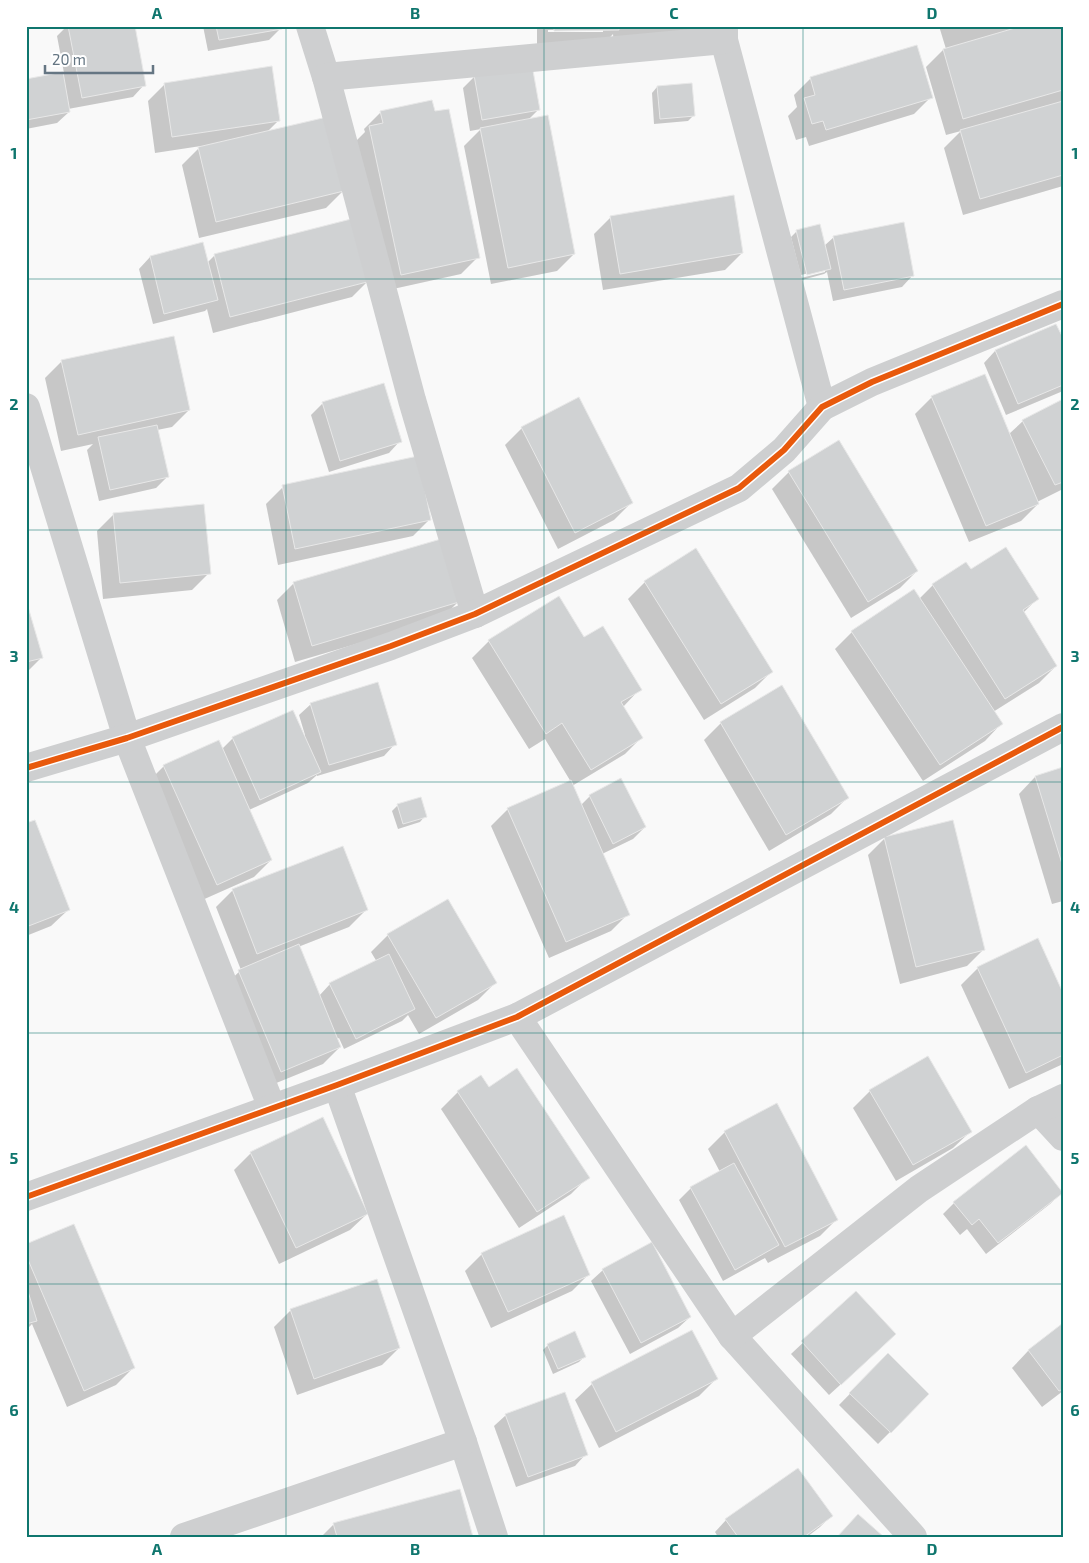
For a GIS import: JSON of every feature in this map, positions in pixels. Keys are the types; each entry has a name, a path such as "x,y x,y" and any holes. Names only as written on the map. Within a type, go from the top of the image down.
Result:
{"street":[{"path":"310,26 326,77 412,400 475,614"},
{"path":"326,77 724,33 822,407"},
{"path":"26,768 127,738 391,646 475,614 738,488 784,450 822,407 872,382 1063,304"},
{"path":"26,407 127,738 272,1108"},
{"path":"26,1197 337,1085 518,1016 1063,727"},
{"path":"518,1016 732,1336 913,1537"},
{"path":"337,1085 463,1442 494,1537"},
{"path":"732,1336 919,1189 1038,1110 1063,1098"},
{"path":"1038,1110 1063,1137"},
{"path":"184,1537 463,1442"}],"building":[{"path":"68,26 135,26 146,86 82,98"},
{"path":"216,26 281,26 282,29 219,40"},
{"path":"554,26 619,26 619,30 554,31"},
{"path":"630,26 711,26 711,27 630,28"},
{"path":"1022,26 1063,26 1063,90 963,119 943,49"},
{"path":"917,45 933,98 826,130 823,121 812,124 804,98 815,95 810,77"},
{"path":"532,65 540,110 482,120 474,75"},
{"path":"272,66 280,121 172,137 164,83"},
{"path":"63,72 70,112 26,120 26,79"},
{"path":"692,83 695,116 660,119 657,86"},
{"path":"432,100 435,111 449,109 480,258 401,275 369,126 383,123 380,111"},
{"path":"1063,101 1063,175 980,199 960,130"},
{"path":"548,115 575,254 508,268 480,128"},
{"path":"327,117 344,191 216,222 198,147"},
{"path":"734,195 743,253 620,274 610,216"},
{"path":"355,218 371,281 230,317 214,254"},
{"path":"904,222 914,276 844,290 833,236"},
{"path":"820,224 831,269 807,275 796,230"},
{"path":"203,242 218,300 164,314 150,256"},
{"path":"1056,324 1063,338 1063,385 1018,404 995,350"},
{"path":"174,336 190,410 78,435 61,360"},
{"path":"985,374 1039,504 986,526 931,396"},
{"path":"384,383 402,442 340,461 322,402"},
{"path":"579,397 633,503 575,533 521,427"},
{"path":"1063,399 1063,482 1055,485 1022,420"},
{"path":"157,425 169,477 110,490 98,437"},
{"path":"839,440 918,571 868,602 788,471"},
{"path":"418,456 431,520 295,549 282,485"},
{"path":"204,504 211,574 120,583 113,513"},
{"path":"441,539 459,602 312,646 293,582"},
{"path":"1006,547 1039,599 1023,610 1057,666 1005,699 932,584 966,562 971,569"},
{"path":"696,548 773,672 721,704 644,581"},
{"path":"914,589 1003,724 940,765 851,631"},
{"path":"559,596 584,637 603,626 642,690 621,702 643,738 591,770 562,723 546,734 488,640"},
{"path":"26,600 43,658 26,662"},
{"path":"378,682 397,745 329,765 310,703"},
{"path":"782,685 849,798 786,835 720,722"},
{"path":"293,710 321,772 260,800 232,737"},
{"path":"219,740 272,860 217,885 163,765"},
{"path":"1063,767 1063,867 1035,776"},
{"path":"621,778 646,827 613,844 589,795"},
{"path":"571,780 630,915 566,942 507,808"},
{"path":"421,797 427,817 403,824 397,804"},
{"path":"35,820 70,910 26,927 26,823"},
{"path":"953,820 985,950 916,967 884,837"},
{"path":"343,846 368,910 257,954 232,889"},
{"path":"448,899 497,983 436,1018 387,934"},
{"path":"1038,938 1063,993 1063,1055 1026,1073 977,967"},
{"path":"299,944 341,1047 281,1072 238,970"},
{"path":"389,954 415,1009 356,1039 329,983"},
{"path":"928,1056 972,1132 913,1165 869,1090"},
{"path":"517,1068 590,1178 537,1212 457,1091 481,1075 489,1087"},
{"path":"777,1103 838,1220 785,1247 724,1131"},
{"path":"323,1117 368,1214 296,1248 250,1152"},
{"path":"1026,1145 1063,1193 998,1243 979,1219 972,1225 953,1202"},
{"path":"734,1163 779,1245 735,1270 690,1187"},
{"path":"564,1215 590,1275 508,1312 481,1253"},
{"path":"74,1224 135,1368 84,1391 26,1255 26,1244"},
{"path":"652,1242 691,1317 641,1343 602,1269"},
{"path":"377,1279 400,1348 314,1379 290,1309"},
{"path":"26,1285 37,1321 26,1324"},
{"path":"856,1291 896,1334 841,1385 801,1341"},
{"path":"1063,1323 1063,1389 1059,1391 1028,1350"},
{"path":"692,1330 718,1379 616,1432 591,1382"},
{"path":"575,1331 586,1357 558,1369 547,1344"},
{"path":"888,1353 929,1394 891,1433 849,1393"},
{"path":"565,1392 588,1455 528,1477 505,1414"},
{"path":"798,1468 833,1516 804,1537 738,1537 725,1519"},
{"path":"460,1489 473,1537 337,1537 333,1523"},
{"path":"858,1514 884,1537 837,1537"}],"cycle path":[{"path":"26,768 127,738 391,646 475,614 739,488 784,450 822,407 872,382 1063,304"},
{"path":"26,1197 337,1085 517,1017 1063,727"}]}
